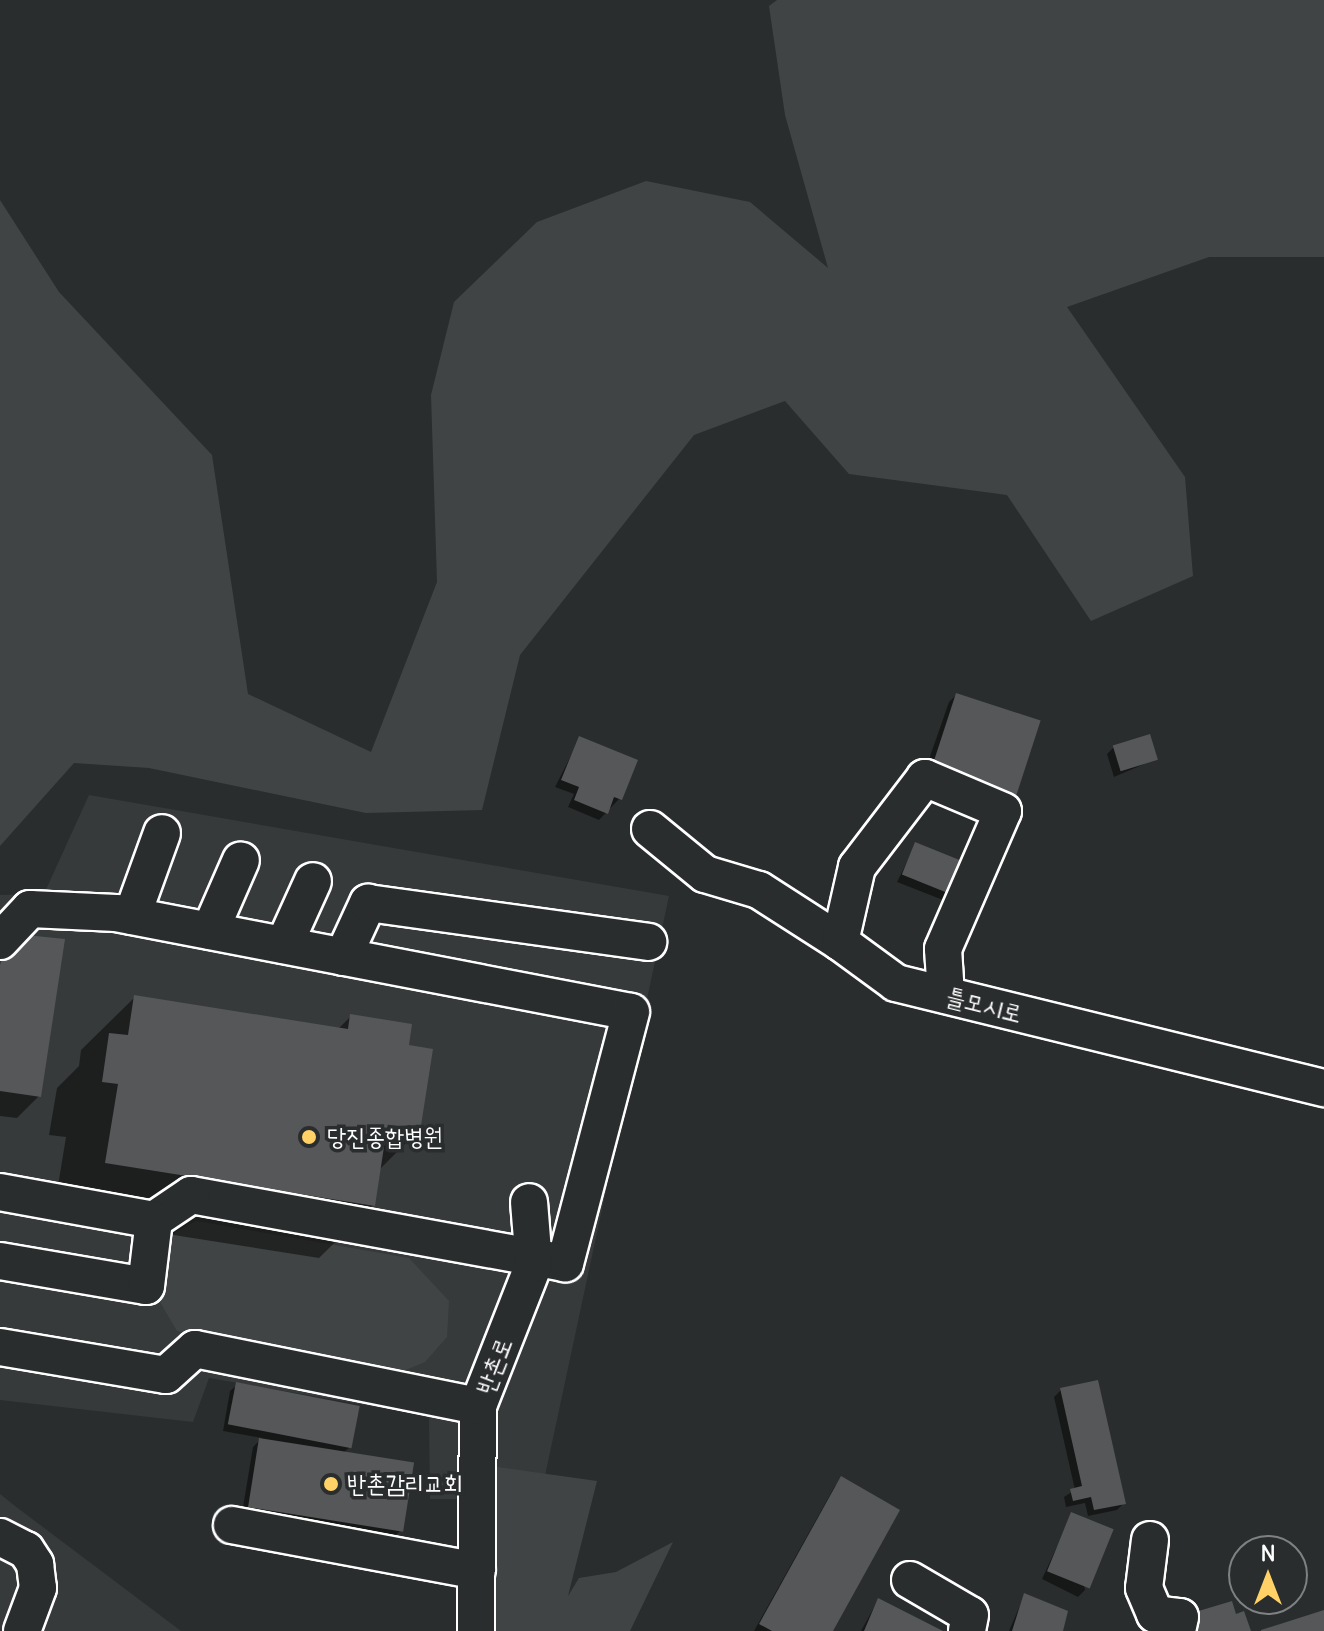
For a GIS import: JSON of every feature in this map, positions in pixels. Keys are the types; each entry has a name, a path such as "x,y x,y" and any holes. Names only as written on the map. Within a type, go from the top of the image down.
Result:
{"street":[{"path":"840,942 857,867 925,778 1003,811 943,949 946,995"},
{"name":"틀모시로","path":"650,829 705,874 759,890 840,942 896,983 1324,1088"},
{"path":"132,916 162,833"},
{"path":"210,931 241,860"},
{"path":"284,945 313,881"},
{"path":"343,957 368,903 648,942"},
{"path":"0,941 30,909 132,916 631,1012 565,1263 191,1195 154,1220 1,1197"},
{"name":"반촌로","path":"476,1631 478,1406 533,1258 529,1202"},
{"path":"0,1261 146,1286 154,1220"},
{"path":"0,1347 166,1375 195,1349 478,1406"},
{"path":"232,1525 477,1571"},
{"path":"0,1537 26,1550 35,1564 38,1588 22,1631"},
{"path":"1150,1540 1144,1588 1155,1614 1180,1617 1177,1631"},
{"path":"910,1580 970,1615 967,1631"}],"shaded area":[{"path":"777,0 1324,0 1324,257 1209,257 1067,307 1185,477 1193,576 1091,621 1007,495 849,474 785,401 694,435 520,655 482,810 366,813 149,768 74,763 0,846 0,200 59,292 212,455 248,694 371,752 437,582 431,395 454,302 537,222 646,181 750,202 828,268 785,115 769,6"},
{"name":"당진종합병원","path":"89,795 669,896 540,1499 430,1499 429,1416 209,1378 193,1422 0,1400 0,895 44,894"},
{"path":"196,1221 409,1258 449,1301 447,1337 425,1362 396,1374 177,1331 160,1302 171,1235"},
{"path":"477,1464 597,1481 568,1596 579,1578 616,1572 673,1542 630,1631 476,1631"},
{"path":"0,1494 15,1506 181,1631 0,1631"}],"building":[{"path":"956,693 1041,721 1013,806 928,779"},
{"path":"1150,734 1158,760 1121,771 1113,745"},
{"path":"579,736 638,760 622,800 614,797 608,814 574,800 579,787 561,780"},
{"path":"915,842 965,862 952,895 902,874"},
{"path":"6,933 65,939 41,1097 0,1091 0,965"},
{"name":"당진종합병원","path":"134,995 348,1029 350,1014 412,1024 409,1045 433,1049 420,1132 387,1127 375,1206 105,1163 118,1084 102,1082 109,1033 128,1035"},
{"path":"1098,1380 1126,1504 1094,1510 1091,1497 1073,1501 1070,1489 1082,1486 1060,1388"},
{"path":"236,1382 360,1406 351,1448 228,1424"},
{"path":"259,1438 414,1463 403,1532 248,1507"},
{"path":"841,1476 900,1510 833,1631 772,1631 759,1624"},
{"path":"1071,1512 1114,1529 1090,1589 1047,1571"},
{"path":"1024,1593 1068,1611 1063,1631 1012,1631"},
{"path":"878,1598 943,1631 864,1631"},
{"path":"1228,1602 1228,1615 1245,1615 1251,1631 1198,1631 1192,1613"},
{"path":"1324,1610 1324,1631 1261,1631 1261,1630"}],"place":[{"name":"당진종합병원","path":"309,1137"},
{"name":"반촌감리교회","path":"331,1484"}]}
